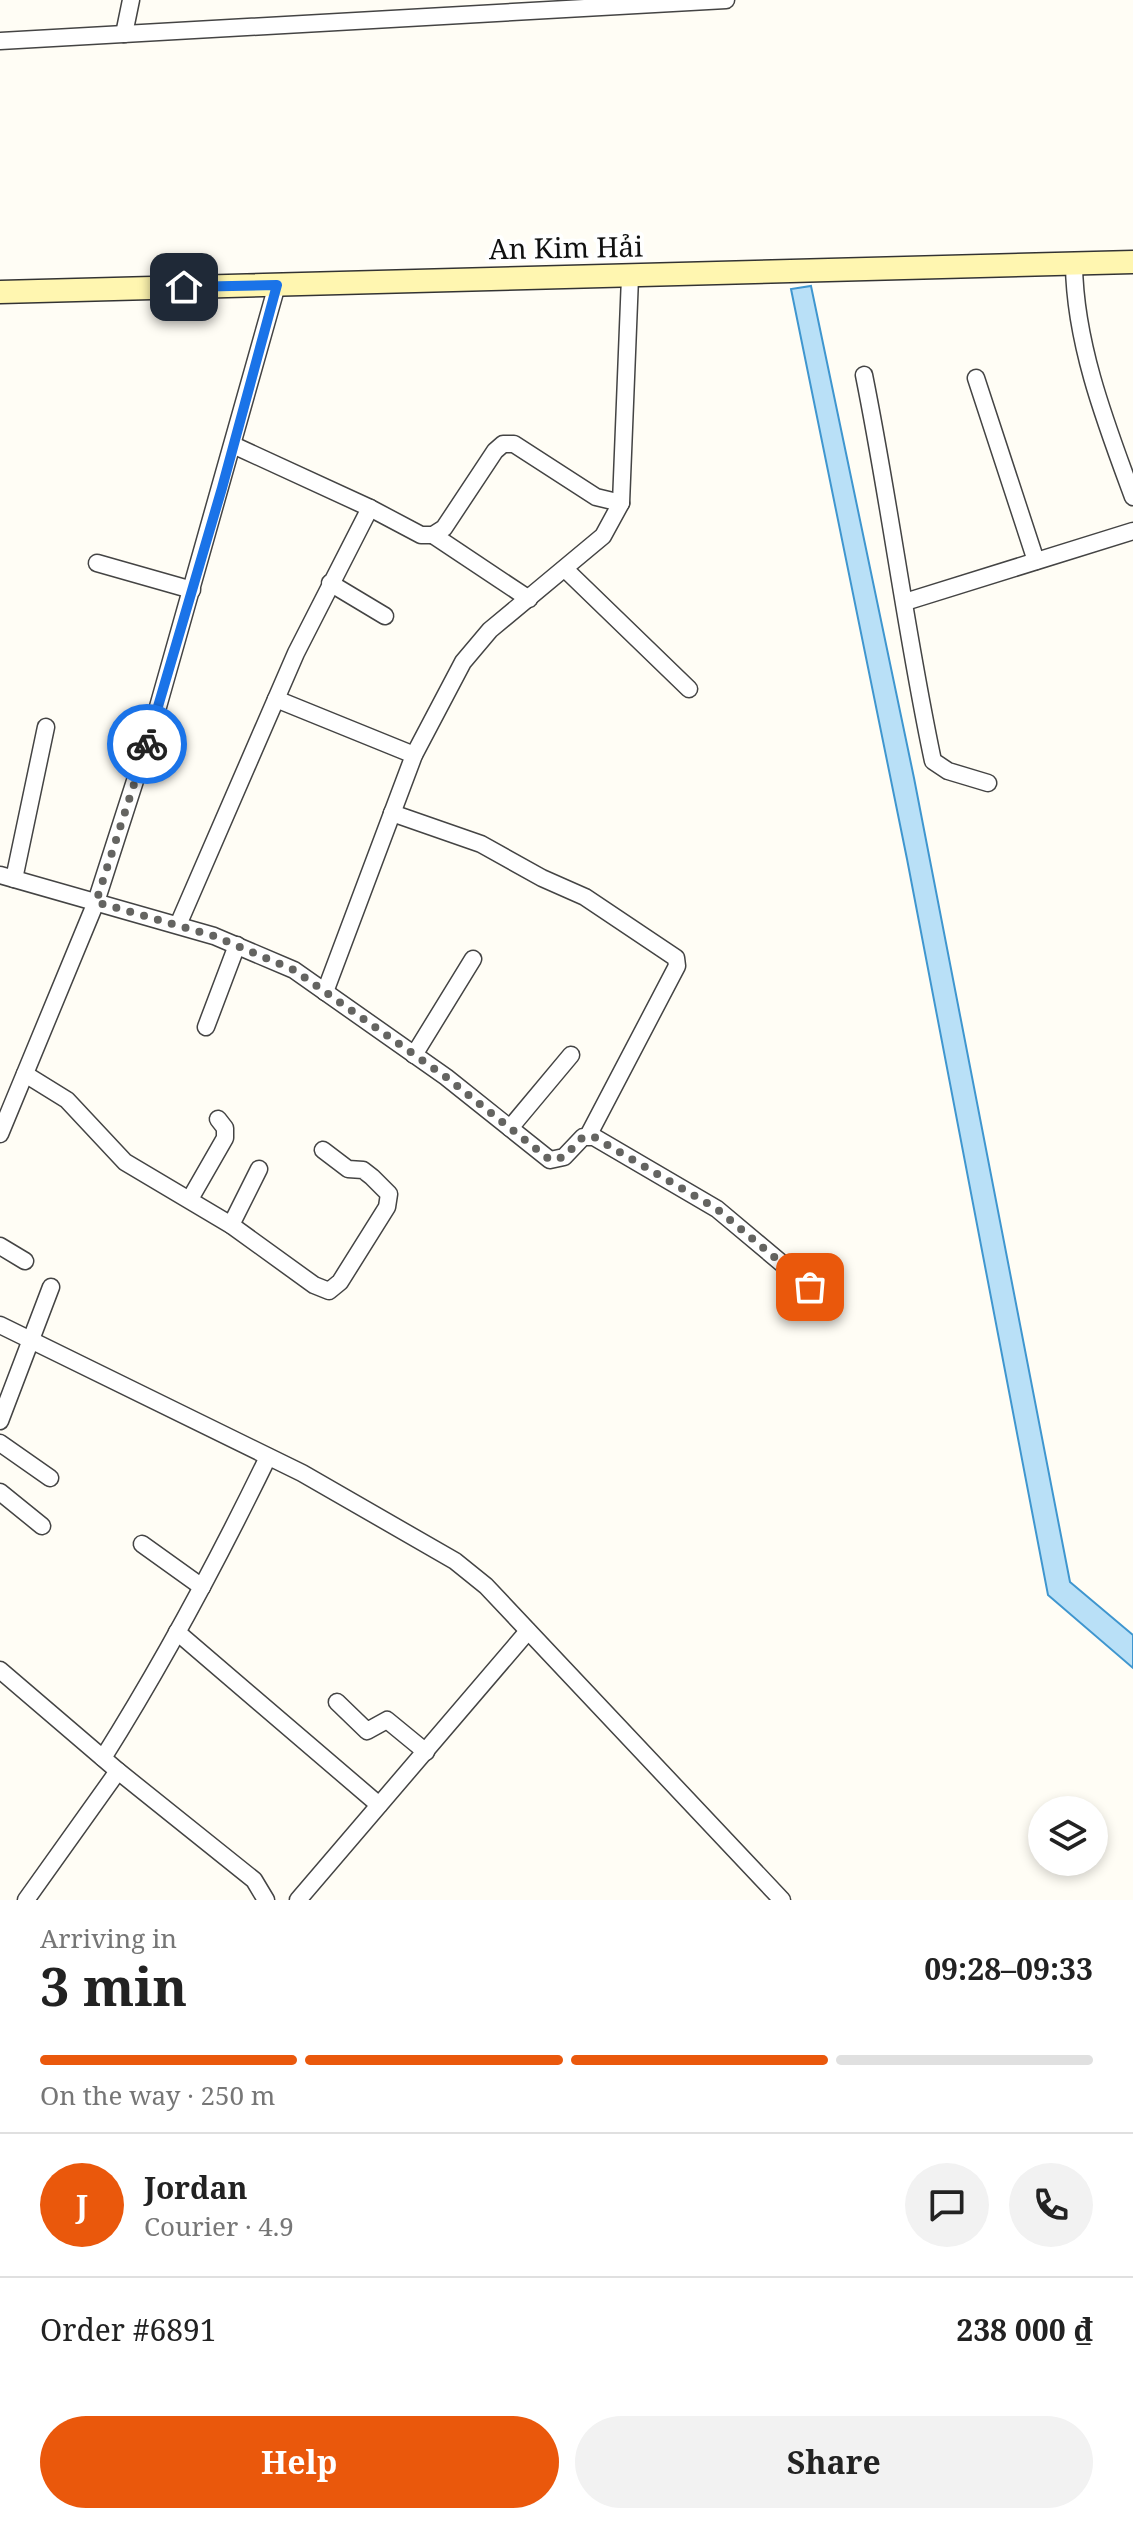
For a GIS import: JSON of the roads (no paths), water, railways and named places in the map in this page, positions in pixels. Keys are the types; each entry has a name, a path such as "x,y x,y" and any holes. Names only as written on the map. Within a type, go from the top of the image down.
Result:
{"street":[{"path":"124,34 131,0"},
{"path":"411,19 413,0"},
{"path":"0,41 411,19 607,3 726,0"},
{"name":"An Kim Hải","path":"0,292 1133,262"},
{"path":"1074,265 1081,328 1112,438 1133,497"},
{"path":"325,992 414,755 455,676 474,646 490,630 603,536 621,503 630,277"},
{"path":"0,1134 96,902 152,728 277,285"},
{"path":"864,375 916,681 933,761 948,771 988,783"},
{"path":"976,378 1036,561"},
{"path":"233,445 421,535 433,535 444,528 495,451 503,444 514,444 596,497 621,503"},
{"path":"178,925 276,699 330,583 370,508"},
{"path":"905,602 1133,531"},
{"path":"433,535 529,599"},
{"path":"97,563 192,590"},
{"path":"565,569 689,689"},
{"path":"330,583 385,616"},
{"path":"276,699 414,755"},
{"path":"46,727 7,877 178,925 237,945 294,970 414,1055 550,1160 564,1157 583,1137 594,1137 717,1209 810,1287"},
{"path":"392,813 481,844 542,878 585,897 676,958 677,966 588,1136"},
{"path":"206,1027 237,945"},
{"path":"414,1055 473,959"},
{"path":"510,1128 571,1055"},
{"path":"25,1074 67,1100 125,1162 190,1199 314,1285 329,1291 334,1289 390,1198 388,1192 363,1170 348,1169 323,1150"},
{"path":"190,1199 225,1138 225,1128 218,1119"},
{"path":"231,1225 259,1169"},
{"path":"0,1246 25,1261"},
{"path":"0,1421 51,1287"},
{"path":"0,1325 302,1473 455,1561 486,1586 782,1900"},
{"path":"0,1443 50,1478"},
{"path":"103,1758 149,1684 268,1457"},
{"path":"0,1492 42,1526"},
{"path":"142,1544 202,1587"},
{"path":"298,1900 528,1631"},
{"path":"177,1632 379,1805"},
{"path":"0,1670 118,1771 254,1880 266,1900"},
{"path":"337,1702 367,1731 387,1720 426,1752"},
{"path":"26,1900 118,1771"}],"water":[{"path":"811,286 914,778 1070,1582 1133,1635 1133,1668 1048,1595 907,859 791,289"}]}
